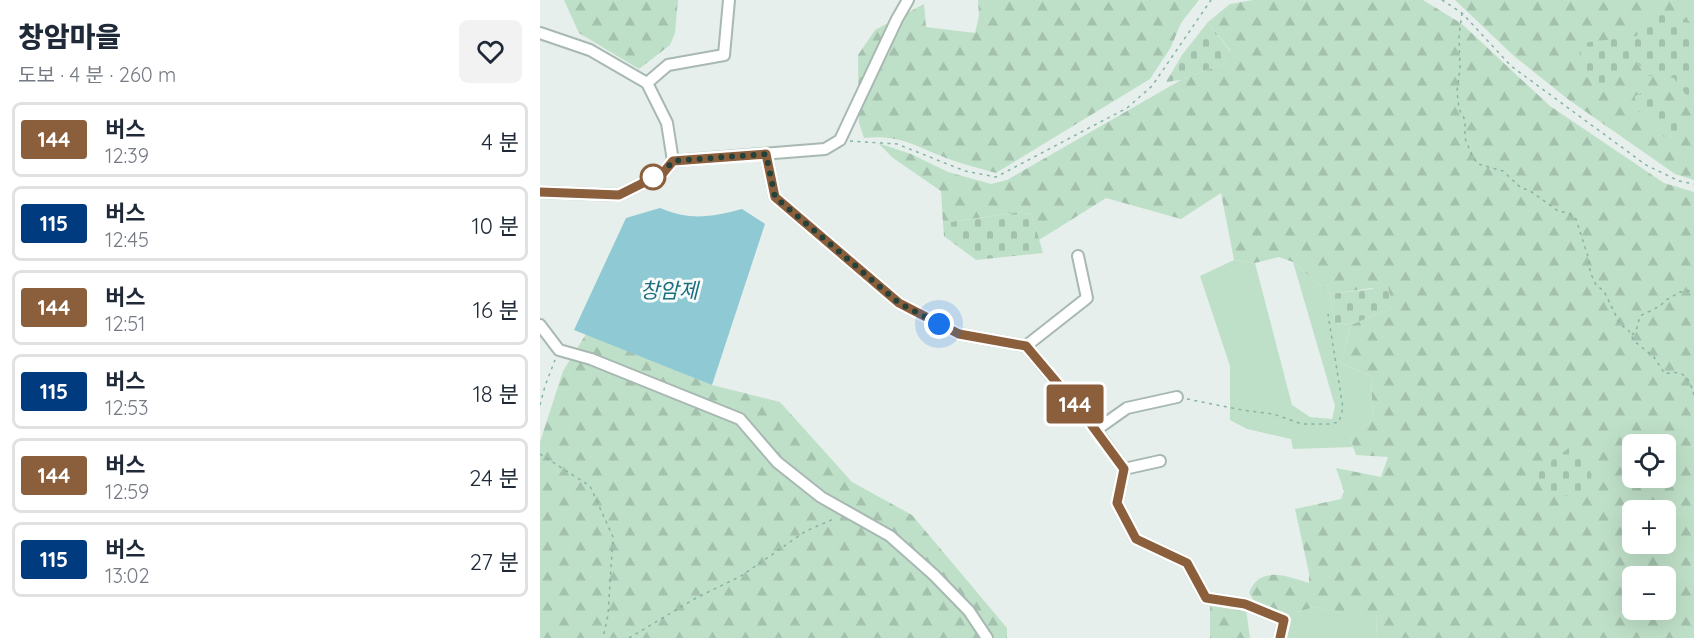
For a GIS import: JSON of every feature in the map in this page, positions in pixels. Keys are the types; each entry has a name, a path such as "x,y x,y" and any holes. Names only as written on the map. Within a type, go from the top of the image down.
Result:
{"street":[{"path":"647,83 668,65 724,54 729,0"},
{"path":"540,192 619,195 663,173 673,161 825,149 840,140 908,0"},
{"path":"540,33 590,50 647,83 667,123 673,161"},
{"path":"766,154 775,197 899,303 959,334 1026,346 1096,430 1124,469 1117,503 1136,539 1187,563 1206,598 1245,604 1284,620 1280,638"},
{"path":"1026,346 1087,298 1078,256"},
{"path":"540,326 559,350 591,359 740,419 777,462 821,497 890,536 934,575 969,611 987,638"},
{"path":"1096,430 1127,408 1177,397"},
{"path":"1124,469 1160,460"}],"path":[{"path":"840,140 897,144 965,171 996,177 1127,108 1152,86 1211,0"},
{"path":"1442,0 1462,13 1511,66 1646,165 1679,181 1694,184"},
{"path":"1462,13 1457,91 1459,109 1465,120 1465,138 1472,156 1478,164 1503,171 1521,188 1529,189 1558,211 1568,213 1576,219 1589,260 1590,272 1596,285 1604,291 1620,324 1629,331 1634,341 1654,357 1665,374 1675,371 1684,374 1694,395"},
{"path":"1632,336 1636,331 1640,316 1680,292 1694,290"},
{"path":"1177,397 1273,414 1302,424 1339,422 1343,408 1328,314"},
{"path":"540,405 559,350"},
{"path":"540,454 590,486 613,537 608,615 603,638"},
{"path":"629,638 696,597 741,576 806,531 848,513"}],"green space":[{"path":"564,0 678,0 675,33 670,45 639,69 579,33"},
{"path":"978,0 1199,0 1181,23 1171,47 1150,79 996,173 952,160 897,139 864,138 859,123 858,55 875,30 924,4 926,27 975,33 979,16"},
{"path":"1253,0 1423,0 1462,24 1550,106 1664,183 1694,192 1694,638 1377,638 1376,614 1347,614 1314,607 1288,615 1255,602 1249,593 1260,578 1275,575 1309,583 1309,573 1295,509 1341,499 1344,491 1336,468 1381,477 1388,457 1356,455 1350,438 1373,419 1371,376 1340,363 1351,325 1393,307 1372,288 1330,294 1293,262 1279,257 1255,263 1234,260 1221,193 1181,219 1106,198 1039,240 1032,215 1019,212 943,223 941,191 893,158 878,143 911,154 948,172 991,184 1007,180 1181,80 1225,63 1230,50 1208,22 1230,4"},
{"path":"1455,0 1694,0 1694,180 1675,174 1569,100 1514,56"},
{"path":"1643,15 1677,15 1694,26 1694,100 1691,102 1674,78 1649,76 1636,61 1623,62 1617,74 1602,86 1587,72 1576,44 1637,36"},
{"path":"1208,22 1230,51 1225,63 1181,80 1166,82 1182,55"},
{"path":"1654,86 1663,101 1664,110 1676,120 1679,130 1664,137 1650,118 1636,110 1635,96"},
{"path":"1019,212 1032,215 1043,253 976,260 944,236 943,223"},
{"path":"1234,260 1255,263 1292,405 1310,417 1332,419 1335,406 1293,262 1330,294 1335,323 1351,325 1340,363 1371,376 1373,419 1350,438 1353,447 1293,449 1291,439 1247,429 1230,420 1230,366 1200,276"},
{"path":"1388,287 1393,307 1351,325 1335,323 1330,294"},
{"path":"586,334 712,385 780,402 852,482 912,515 1007,628 1007,638 540,638 540,442 563,371"},
{"path":"1569,448 1582,451 1589,468 1591,484 1586,496 1553,495 1532,475"},
{"path":"1210,602 1246,609 1250,638 1210,638"},
{"path":"1314,607 1344,613 1376,614 1377,638 1284,638 1288,615"}],"water":[{"name":"창암제","path":"660,208 691,216 721,214 742,209 765,224 712,385 574,330 626,218"}],"bus line":[{"name":"144","path":"540,192 619,195 663,173 673,161 766,154 775,197 899,303 959,334 1026,346 1085,416 1124,469 1117,503 1136,539 1187,563 1206,598 1245,604 1284,620 1280,638"}],"route":[{"path":"653,177 648,180 663,173 673,161 766,154 775,197 899,303 939,324"}]}
